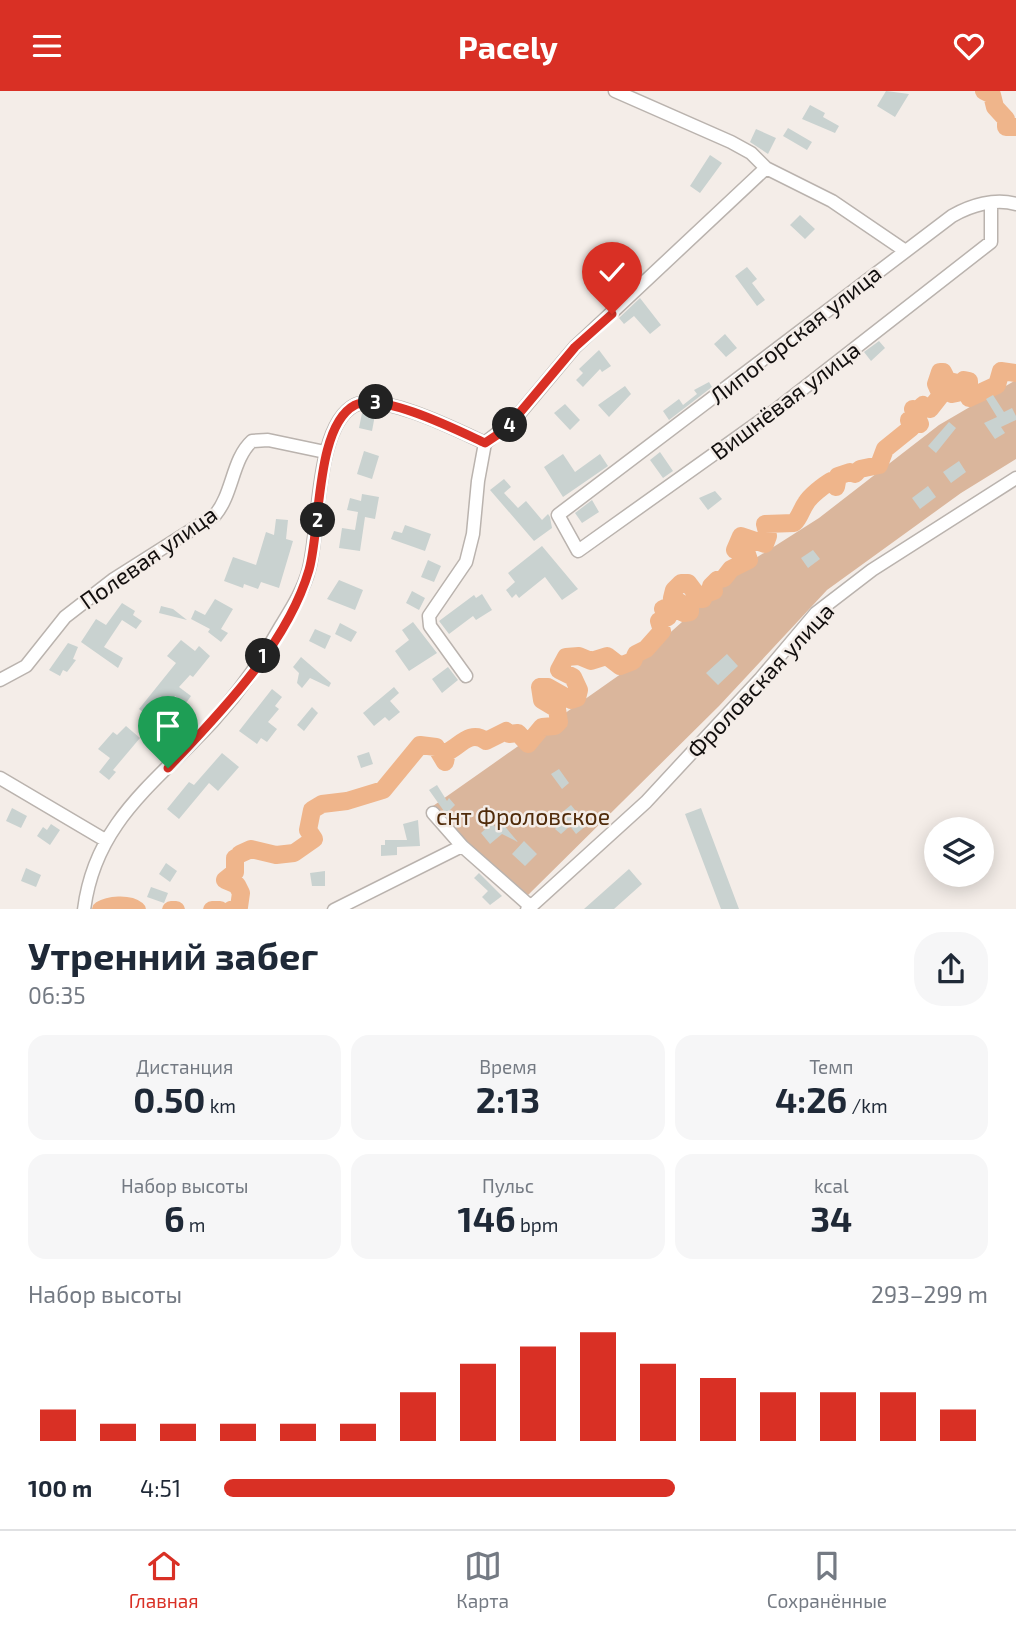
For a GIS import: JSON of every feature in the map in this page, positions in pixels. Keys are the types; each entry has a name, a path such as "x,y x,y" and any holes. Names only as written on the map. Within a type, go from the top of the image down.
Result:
{"street":[{"name":"Липогорская улица","path":"558,515 662,439 904,250 832,201 766,168 751,153 615,91"},
{"path":"466,676 430,626 429,616 466,562 473,534 485,443 514,420 575,347 766,168"},
{"path":"904,250 965,208 1005,201 1016,204"},
{"name":"Вишнёвая улица","path":"558,515 578,551 776,409 991,242 991,204"},
{"path":"84,909 86,892 104,840 124,812 245,683 291,609 309,570 322,489 324,452 344,415 364,402 381,403 426,418 485,443"},
{"name":"Полевая улица","path":"0,680 26,666 65,617 114,579 215,515 226,500 241,458 251,441 268,440 324,452"},
{"name":"Фроловская улица","path":"528,908 646,802 761,678 816,613 872,570 1016,478"},
{"path":"0,778 104,840"},
{"path":"433,813 462,846 528,908"},
{"path":"334,909 462,846"}],"green space":[{"name":"снт Фроловское","path":"1016,380 1016,459 961,493 827,590 719,706 525,898 466,842 433,806 635,664 748,563 819,518 939,425"}],"building":[{"path":"886,91 909,94 895,117 877,106"},
{"path":"810,105 825,113 823,117 839,126 835,133 802,119"},
{"path":"788,128 812,142 807,150 783,136"},
{"path":"756,129 776,138 768,154 750,142"},
{"path":"710,155 722,163 700,193 690,186"},
{"path":"800,215 815,229 805,239 790,225"},
{"path":"747,267 757,279 752,283 765,300 757,306 735,276"},
{"path":"640,298 661,325 650,334 634,316 624,324 619,318"},
{"path":"725,334 737,348 726,357 714,344"},
{"path":"879,341 885,348 871,361 864,352"},
{"path":"599,350 611,366 602,372 600,369 583,387 576,380 583,373 579,369"},
{"path":"709,382 712,387 669,420 663,411 679,399 683,405 697,394 694,390"},
{"path":"625,386 631,394 609,417 598,405"},
{"path":"993,395 1004,412 1012,408 1016,416 1016,420 1001,427 1005,433 995,439 984,423 997,417 986,399"},
{"path":"565,404 580,420 570,430 554,413"},
{"path":"362,413 375,415 372,431 359,428"},
{"path":"949,422 956,428 936,453 928,446"},
{"path":"364,451 379,456 372,479 357,474"},
{"path":"660,452 673,471 663,478 650,460"},
{"path":"563,454 575,472 600,454 608,466 563,497 544,467"},
{"path":"959,461 966,472 951,483 943,472"},
{"path":"504,479 511,487 504,493 518,508 526,501 542,520 548,514 550,517 552,528 534,541 490,490"},
{"path":"928,486 936,497 920,509 912,498"},
{"path":"715,491 722,499 708,510 699,498"},
{"path":"362,494 379,497 375,519 365,517 360,551 339,548 342,528 355,530 358,512 347,510 350,498 361,501"},
{"path":"592,500 599,512 582,523 575,513"},
{"path":"276,519 288,520 286,539 293,541 279,588 261,582 258,589 244,584 243,588 224,581 233,557 256,565 266,532 274,535"},
{"path":"405,525 431,534 425,551 391,539 394,531 402,533"},
{"path":"542,546 578,589 562,600 545,577 519,598 516,594 512,598 506,590 515,582 508,573"},
{"path":"813,550 820,559 808,568 801,558"},
{"path":"428,560 441,566 434,582 421,577"},
{"path":"339,580 363,590 355,610 327,599"},
{"path":"412,591 425,598 419,610 406,603"},
{"path":"482,594 492,610 476,620 473,616 449,634 439,621 474,595 476,598"},
{"path":"215,599 233,609 221,629 228,633 221,642 208,632 210,629 191,619 195,610 205,615"},
{"path":"122,603 135,611 133,615 142,621 136,629 122,620 104,647 123,658 118,668 81,642 96,619 106,625"},
{"path":"161,606 173,609 187,620 159,613"},
{"path":"413,622 437,653 409,671 395,651 409,640 402,630"},
{"path":"340,623 357,632 351,642 335,634"},
{"path":"315,629 331,636 325,649 309,641"},
{"path":"181,640 195,651 199,646 210,656 193,677 190,675 179,687 191,696 186,703 175,696 155,722 139,709 176,663 167,656"},
{"path":"68,643 78,647 73,659 76,660 67,672 63,670 60,676 49,670"},
{"path":"727,654 738,666 718,685 706,673"},
{"path":"301,657 331,683 329,687 310,678 302,688 297,683 299,673 293,667"},
{"path":"448,667 458,680 442,693 432,679"},
{"path":"394,687 399,693 390,701 400,712 389,721 385,717 374,726 363,713"},
{"path":"272,689 282,697 275,706 279,709 268,722 277,729 267,742 261,738 257,744 239,731"},
{"path":"312,707 318,713 304,731 297,725"},
{"path":"126,726 140,738 113,770 116,772 109,780 99,772 110,758 98,749 113,732 117,735"},
{"path":"369,752 373,764 361,768 357,756"},
{"path":"222,753 239,767 218,791 209,783 179,819 167,809 189,782 194,785"},
{"path":"559,769 569,783 562,789 551,774"},
{"path":"437,785 447,801 449,798 455,805 446,814 429,790"},
{"path":"571,805 587,825 576,834 570,826 561,834 555,829 564,819 560,814"},
{"path":"12,808 27,816 21,828 6,821"},
{"path":"701,808 739,909 721,909 685,814"},
{"path":"418,820 420,846 397,847 397,855 381,856 381,845 385,845 385,840 407,840 403,824"},
{"path":"492,823 497,829 502,823 518,842 502,834 490,844 481,833"},
{"path":"51,824 60,830 50,845 37,836 43,827 47,830"},
{"path":"524,841 537,854 525,866 512,854"},
{"path":"166,863 177,871 170,882 159,874"},
{"path":"26,868 41,875 36,887 21,881"},
{"path":"629,869 642,884 614,909 584,909"},
{"path":"325,871 325,886 312,886 310,873"},
{"path":"479,873 502,896 490,905 482,897 488,891 474,878"},
{"path":"151,887 168,893 164,903 147,897"}],"waterway":[{"path":"984,91 992,95 995,107 1006,119 1006,127 1016,127"},
{"path":"240,854 251,849 276,855 294,853 314,839 308,830 312,810 322,804 347,801 383,790 420,745 436,747 445,762 447,752 470,738 486,741 506,731 509,734 518,733 528,744 542,727 555,726 559,722 557,709 542,700 540,687 548,687 571,700 577,698 579,690 573,677 559,670 566,657 579,656 591,661 607,656 620,666 633,661 636,654 646,649 662,631 659,621 668,617 663,609 669,606 684,613 690,612 690,608 672,598 674,590 681,583 688,583 700,599 703,599 705,594 714,591 711,586 717,580 749,560 747,554 735,550 741,536 765,544 768,536 765,524 794,523 817,491 831,481 836,487 838,476 850,472 855,474 860,469 879,465 885,449 911,428 909,420 920,424 913,409 917,411 923,405 930,409 941,395 936,384 940,372 943,372 948,382 954,382 952,394 957,393 964,380 969,381 969,398 997,385 1001,371 1016,373"},
{"path":"234,909 239,907 241,893 237,885 225,880 235,872 235,858"},
{"path":"104,909 119,905 135,909"}],"route":[{"path":"168,768 245,683 297,600 309,570 316,534 324,452 336,427 349,409 364,402 381,403 426,418 485,443 506,429 575,347 612,314"}]}
